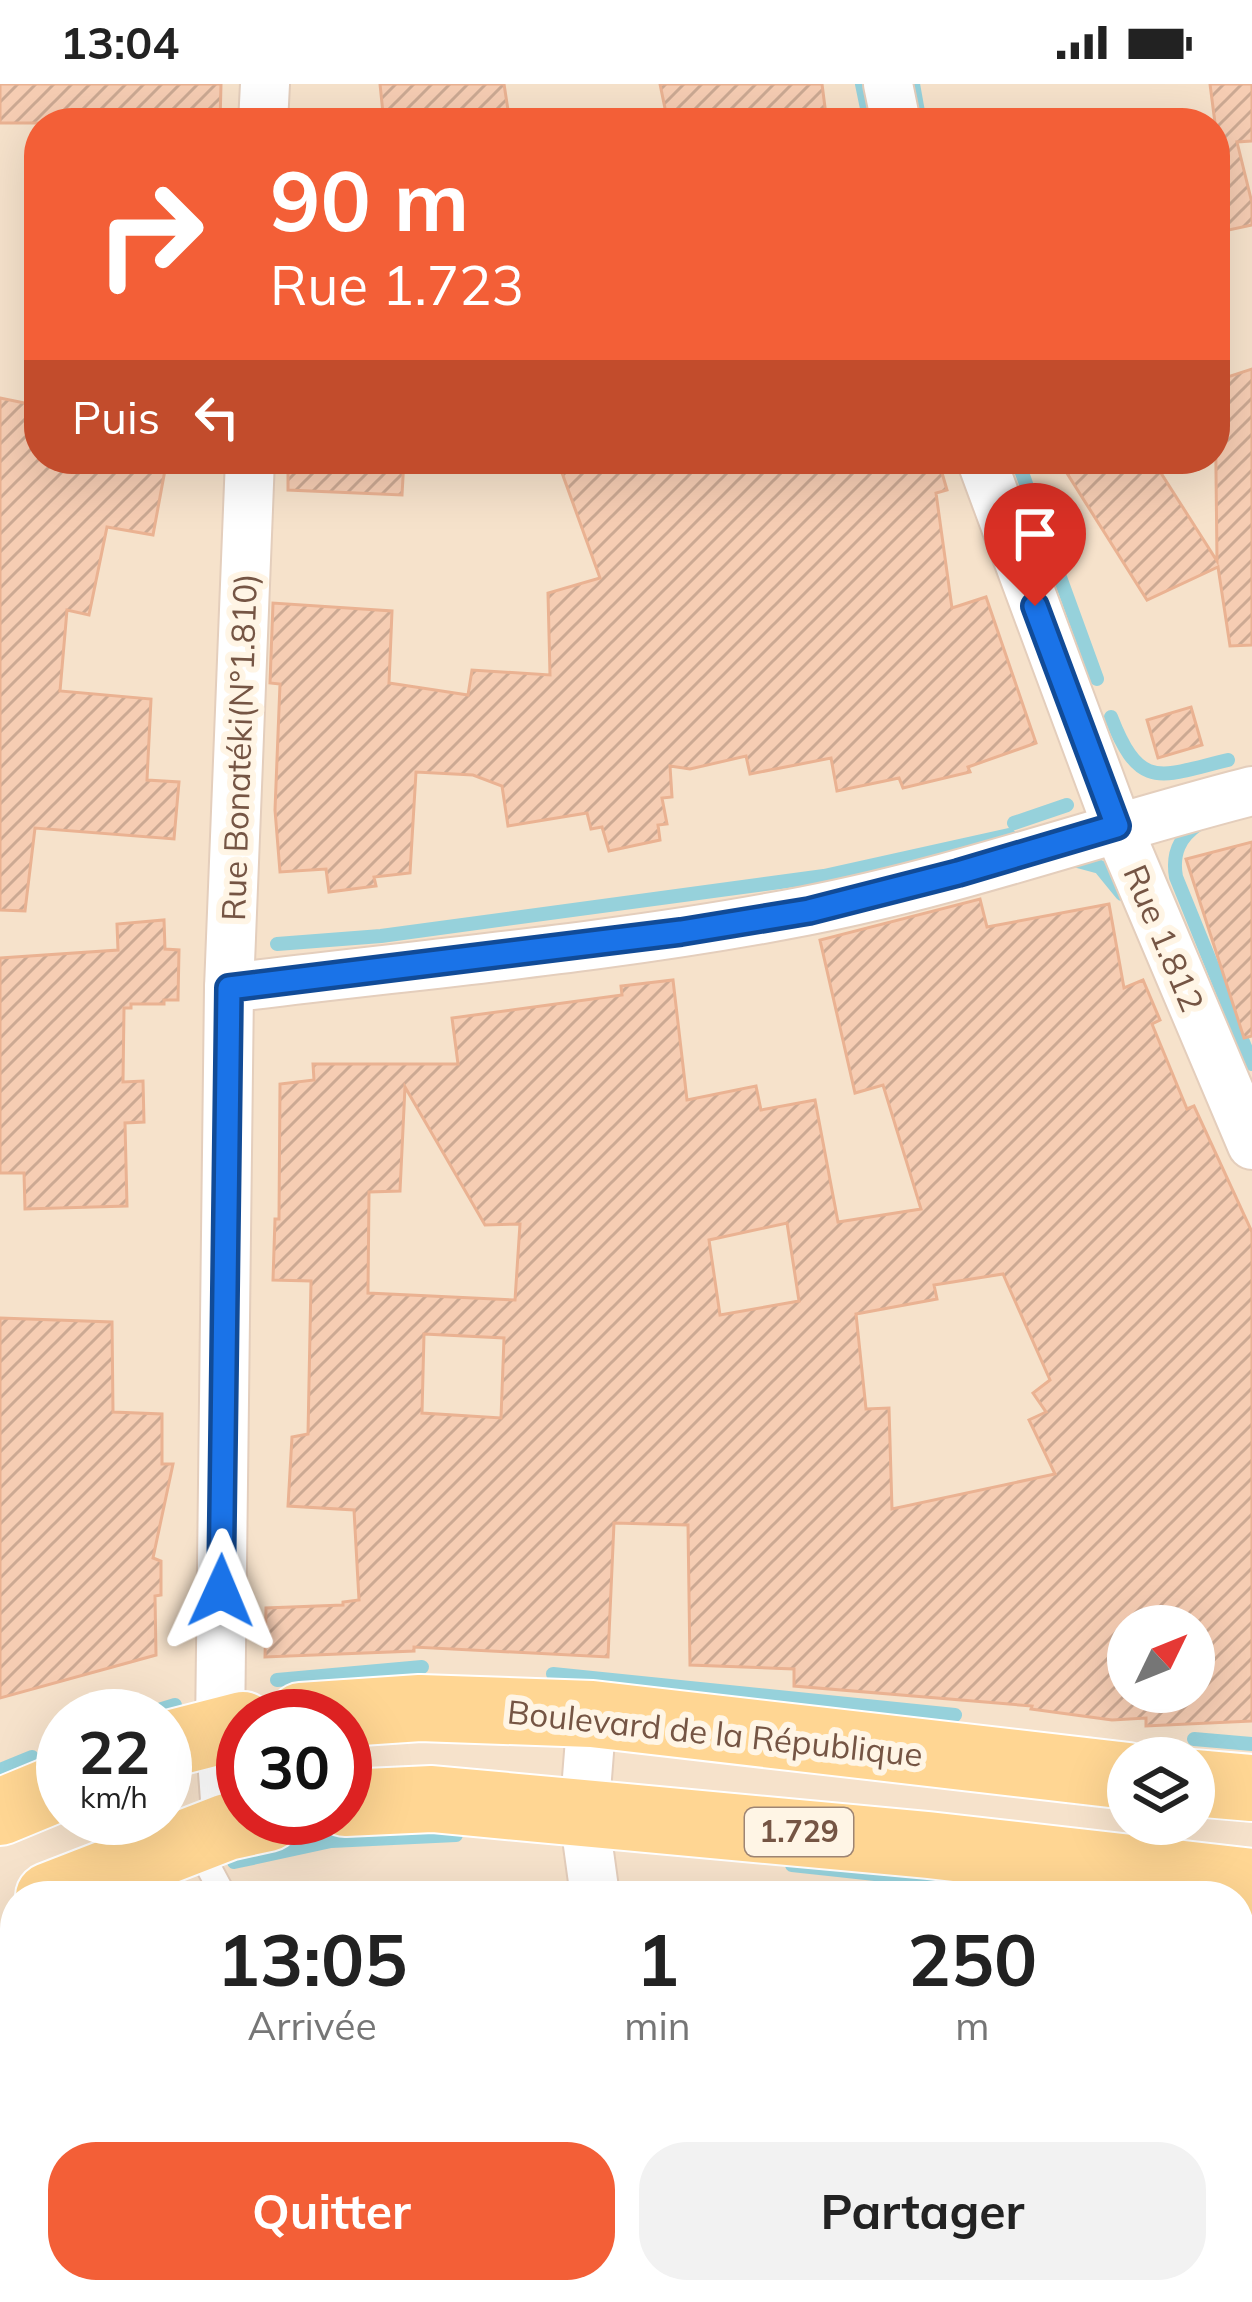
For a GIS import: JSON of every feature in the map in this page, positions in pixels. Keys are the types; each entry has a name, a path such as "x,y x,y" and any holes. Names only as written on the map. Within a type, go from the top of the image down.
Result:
{"main road":[{"name":"Boulevard de la République","path":"372,1711 420,1708 592,1714 1107,1774"},
{"path":"1046,1860 1059,1769"},
{"path":"1215,1785 1252,1788"},
{"path":"0,1812 36,1797"},
{"name":"1.729","path":"372,1799 432,1799 736,1826 1243,1881"},
{"path":"89,1881 216,1833"}],"street":[{"name":"Rue Bonatéki(N°1.810)","path":"216,1765 209,1734 229,988 249,474"},
{"name":"Rue 1.812","path":"987,474 1117,826 1252,1144"},
{"path":"229,988 681,932 809,911 1252,790"},
{"path":"592,1714 584,1816 593,1881"}],"lane":[{"path":"225,1881 228,1845"}],"shaded area":[{"path":"0,84 1252,84 1252,1881 0,1881"}],"building":[{"path":"0,84 221,84 220,108 24,108 24,123 0,123"},
{"path":"380,84 504,84 508,108 382,108"},
{"path":"660,84 822,84 825,108 665,108"},
{"path":"1210,84 1252,84 1252,141 1237,142 1252,203 1252,225 1230,230 1230,108 1213,108"},
{"path":"1252,369 1252,645 1230,646 1218,567 1147,600 1067,474 1162,474 1217,561 1216,474 1230,474 1230,376"},
{"path":"0,398 24,403 24,474 164,474 153,535 107,527 89,615 67,610 60,691 151,699 147,780 179,782 174,839 35,828 25,911 0,910"},
{"path":"288,474 403,474 402,495 288,490"},
{"path":"562,474 942,474 947,490 936,493 952,608 986,597 1036,743 968,767 970,772 903,788 899,778 837,791 831,758 750,774 746,756 690,769 670,766 672,797 662,798 667,824 658,825 660,840 609,851 602,827 591,829 587,813 508,826 502,786 473,775 416,772 410,873 374,877 376,886 329,892 326,869 280,872 275,810 280,684 270,683 273,603 392,611 389,683 468,695 472,670 550,675 548,593 600,578"},
{"path":"1191,707 1202,745 1158,758 1147,720"},
{"path":"1252,842 1252,1036 1244,1038 1186,859"},
{"path":"980,899 987,927 1109,904 1124,988 1143,980 1160,1020 1152,1024 1187,1109 1194,1106 1252,1232 1252,1721 1146,1726 1146,1718 1112,1720 1032,1706 794,1686 794,1669 690,1665 688,1525 614,1523 608,1657 414,1647 414,1651 265,1657 266,1608 343,1605 359,1600 354,1510 288,1506 292,1437 308,1434 311,1281 273,1280 275,1219 279,1219 280,1084 314,1080 313,1064 458,1064 452,1018 622,995 621,986 673,980 687,1100 756,1086 761,1110 815,1100 838,1222 921,1209 883,1085 855,1093 820,940","holes":["405,1087 485,1225 520,1224 515,1300 368,1293 369,1192 400,1191","787,1223 799,1301 720,1315 709,1240","1003,1274 1050,1380 1033,1393 1046,1412 1029,1420 1055,1474 892,1509 889,1408 866,1409 856,1314 937,1299 934,1285","424,1334 504,1338 501,1418 422,1413"]},
{"path":"164,920 165,949 179,950 178,1000 124,1008 123,1082 143,1081 144,1122 125,1123 127,1206 25,1209 24,1173 0,1173 0,958 118,950 117,924"},
{"path":"0,1318 112,1322 113,1412 162,1414 162,1464 173,1464 153,1558 161,1561 161,1595 155,1596 156,1655 0,1698"}],"waterway":[{"path":"862,84 867,108"},
{"path":"913,84 917,108"},
{"path":"1022,474 1097,679"},
{"path":"1111,717 1132,758 1155,773 1228,760"},
{"path":"1014,823 1067,805"},
{"path":"1199,824 1178,847 1176,877 1252,1064"},
{"path":"277,944 381,936 824,876 1009,835"},
{"path":"1074,860 1100,867 1122,894"},
{"path":"277,1680 422,1667"},
{"path":"553,1674 955,1715"},
{"path":"1215,1741 1252,1744"},
{"path":"0,1770 32,1757"},
{"path":"234,1862 331,1841 456,1835"},
{"path":"792,1865 940,1881"}],"route":[{"path":"221,1591 229,988 681,932 809,911 1117,826 1035,606"}]}
